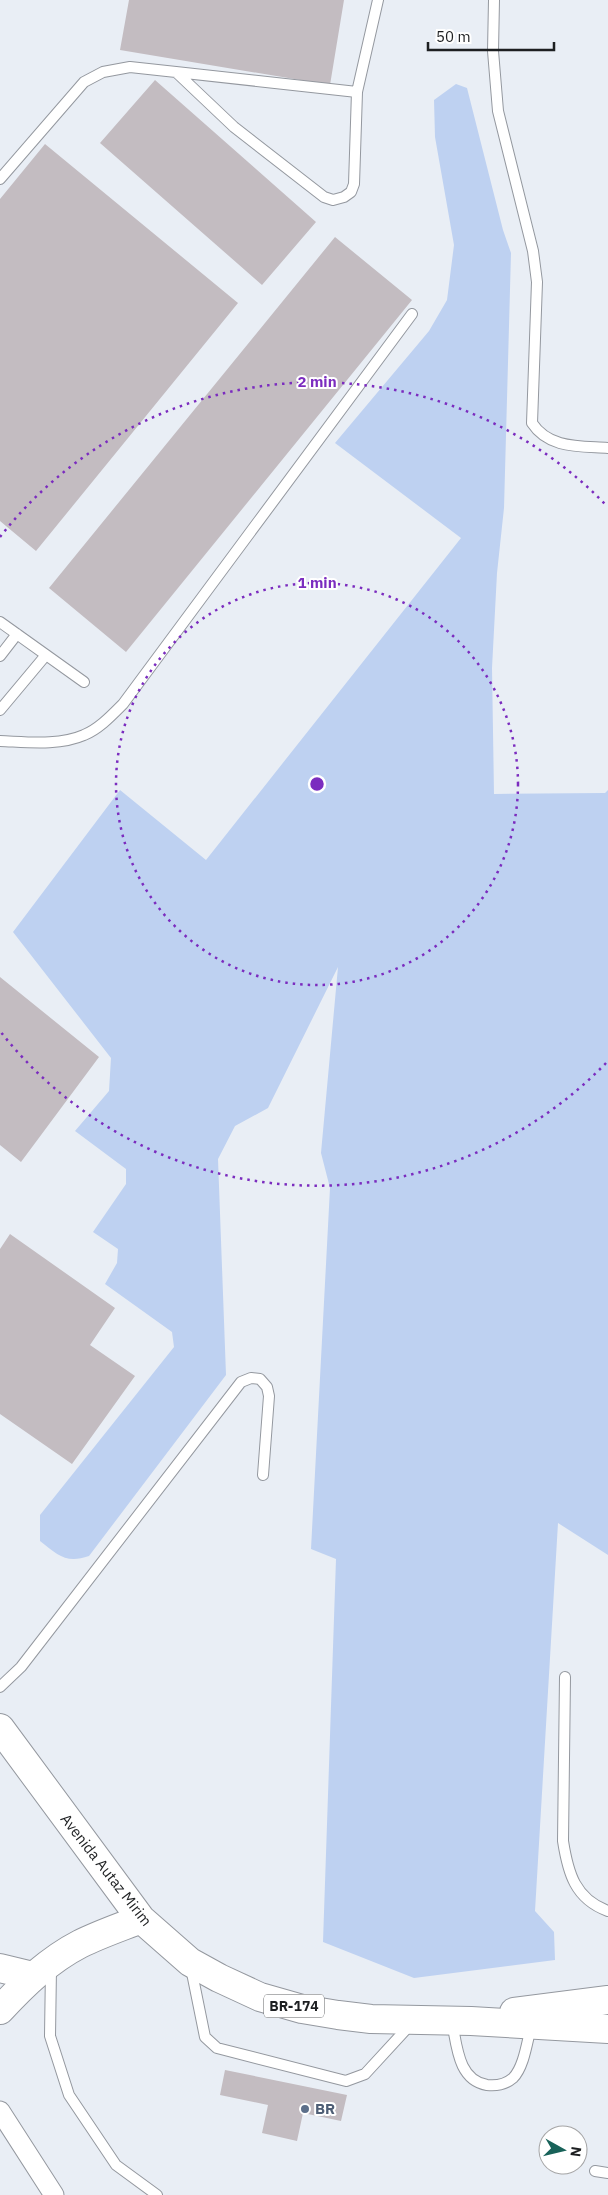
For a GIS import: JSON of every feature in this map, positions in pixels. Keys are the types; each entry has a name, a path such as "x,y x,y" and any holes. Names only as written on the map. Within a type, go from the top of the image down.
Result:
{"main road":[{"name":"Avenida Autaz Mirim","path":"0,1728 141,1919 190,1962 260,1997 302,2009 372,2019 462,2021 608,2029"},
{"path":"0,2010 42,1969 80,1944 141,1919"},
{"path":"0,1968 42,1969"},
{"name":"Avenida Autaz Mirim","path":"462,2021 541,2008 608,2000"}],"street":[{"path":"0,2111 54,2195"}],"lane":[{"path":"176,72 234,127 316,193 333,200 344,197 351,192 354,184 356,92 378,0"},
{"path":"494,0 492,51 498,111 533,251 537,282 532,423 538,433 547,440 562,444 608,448"},
{"path":"0,179 84,82 104,72 130,67 356,92"},
{"path":"0,741 35,743 84,735 109,719 412,314"},
{"path":"0,622 84,682"},
{"path":"0,656 17,634"},
{"path":"0,710 46,655"},
{"path":"0,1686 20,1666 241,1382 251,1378 260,1379 267,1387 269,1396 264,1475"},
{"path":"565,1677 563,1841 576,1888 595,1907 608,1911"},
{"path":"190,1962 205,2037 217,2048 346,2081 365,2074 415,2020"},
{"path":"42,1969 50,2036 69,2095 116,2166 157,2195"},
{"path":"462,2021 460,2062 471,2078 480,2084 492,2085 508,2081 519,2069 531,2025"},
{"path":"595,2172 608,2172"}],"shaded area":[{"path":"456,84 467,88 503,230 511,253 504,508 497,573 492,668 494,794 605,793 608,790 608,1555 558,1523 535,1911 554,1932 555,1960 414,1978 323,1942 336,1559 311,1549 330,1188 321,1153 338,967 268,1108 235,1126 218,1159 226,1375 89,1556 74,1559 57,1554 40,1541 40,1515 174,1347 172,1332 105,1284 117,1263 118,1249 93,1232 126,1184 126,1169 75,1131 109,1091 111,1058 13,932 120,790 206,860 461,538 335,443 429,331 447,300 454,245 435,137 434,100"}],"building":[{"path":"129,0 344,0 330,85 120,50"},
{"path":"155,80 316,222 262,285 100,143"},
{"path":"45,144 238,303 36,551 0,521 0,199"},
{"path":"335,237 412,300 126,652 49,588"},
{"path":"0,977 99,1057 21,1162 0,1145"},
{"path":"10,1234 115,1308 90,1345 135,1376 72,1464 0,1414 0,1249"},
{"name":"BR","path":"225,2070 347,2095 341,2121 303,2113 297,2141 262,2133 268,2105 220,2095"}],"place":[{"name":"BR","path":"305,2109"}]}
